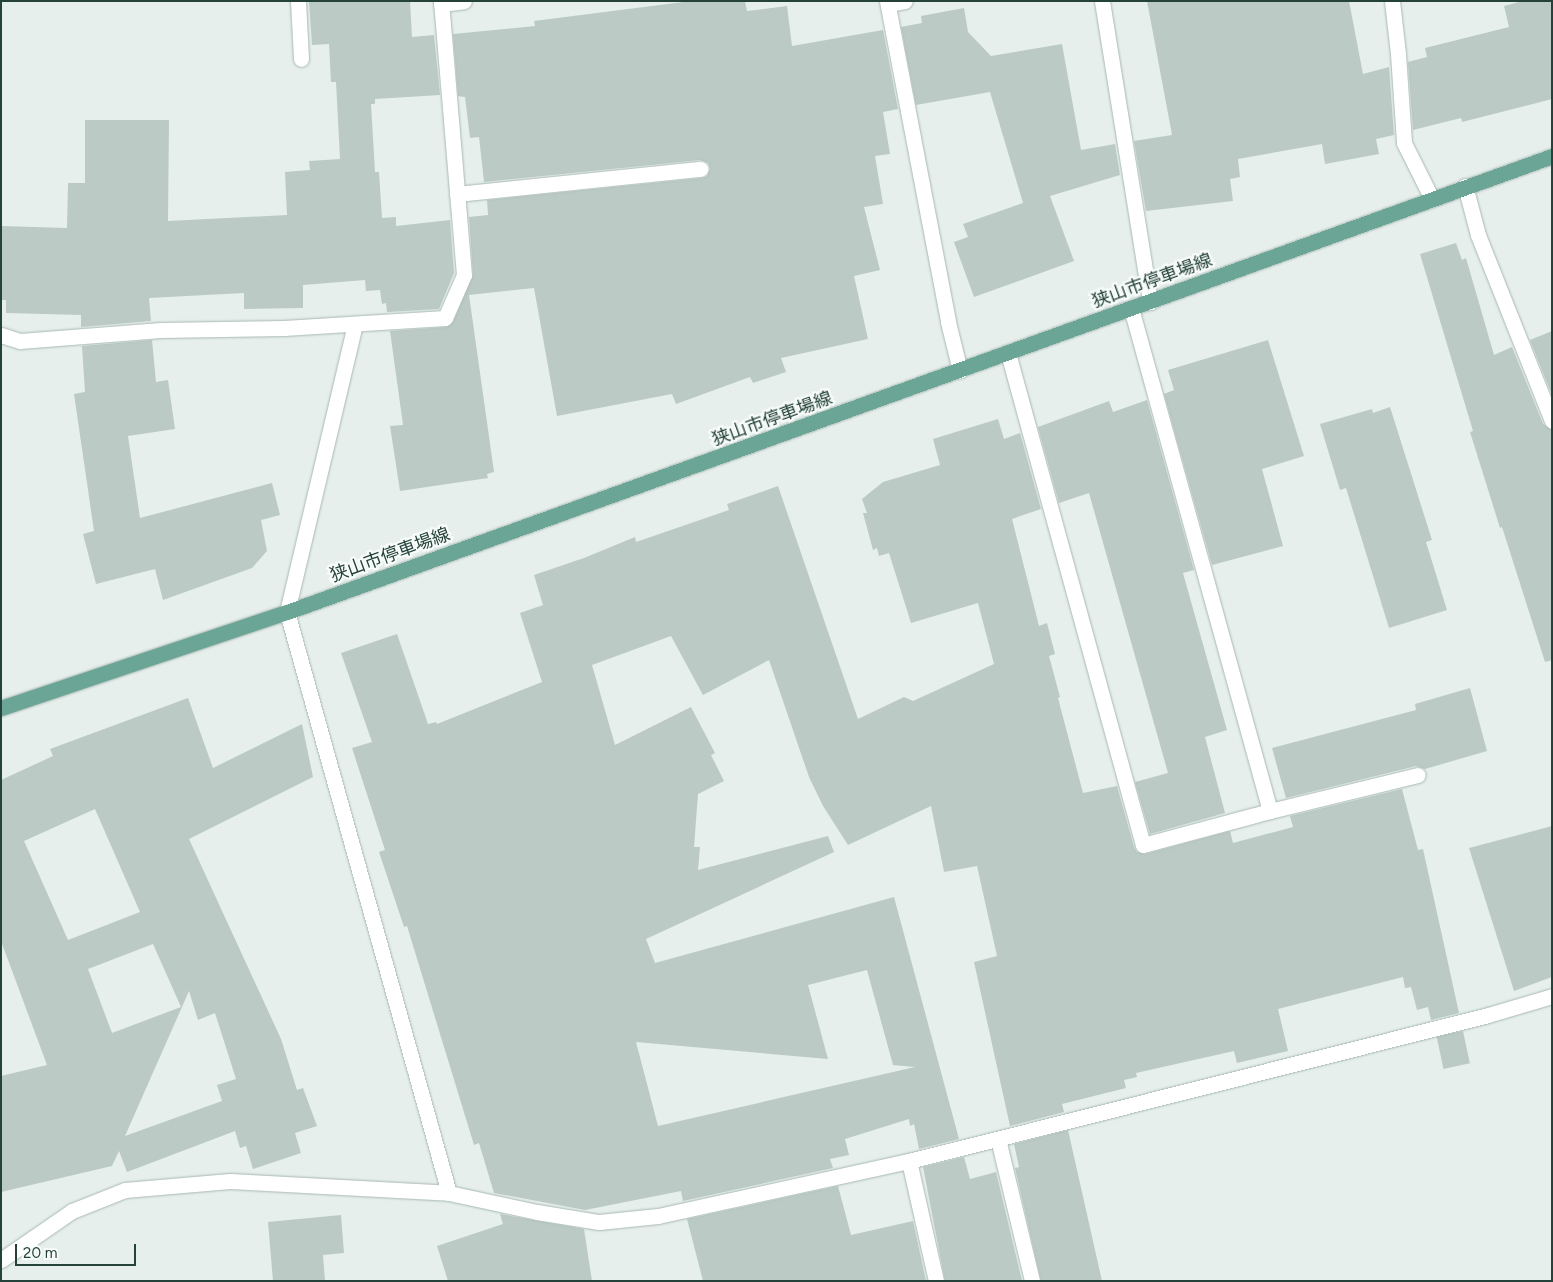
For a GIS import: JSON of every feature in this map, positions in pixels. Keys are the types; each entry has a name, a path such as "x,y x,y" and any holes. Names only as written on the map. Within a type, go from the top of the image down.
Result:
{"main road":[{"name":"狭山市停車場線","path":"1,708 287,612 960,371 1465,186 1552,156"}],"street":[{"path":"298,1 300,59"},
{"path":"1,334 20,341 161,330 284,328 445,318 464,275 441,2 464,1"},
{"path":"905,1 887,2 948,322 960,371"},
{"path":"1102,1 1150,302"},
{"path":"1392,1 1398,54 1404,143 1432,199"},
{"path":"457,194 701,169"},
{"path":"1465,186 1478,236 1552,421"},
{"path":"1131,308 1270,810"},
{"path":"355,324 287,612 449,1194"},
{"path":"1008,353 1143,845 1270,810 1418,775"},
{"path":"1,1260 72,1211 125,1190 230,1181 449,1194 537,1212 600,1222 658,1216 909,1161 1488,1015 1552,996"},
{"path":"998,1139 1032,1281"},
{"path":"909,1161 936,1281"}],"building":[{"path":"309,1 410,1 412,37 434,35 440,95 375,99 375,104 371,104 375,172 379,172 382,218 396,217 396,226 450,220 454,273 439,309 387,312 386,303 382,304 380,290 366,291 365,280 303,285 303,308 244,309 244,293 149,298 151,321 81,327 81,315 6,313 6,300 1,300 1,226 67,228 68,183 85,183 85,120 169,120 168,221 287,215 285,172 310,170 309,161 340,159 336,82 331,82 329,44 312,45"},
{"path":"691,1 745,1 747,11 787,6 792,46 883,30 898,109 883,112 890,154 875,156 883,204 864,207 880,270 854,276 868,339 781,358 786,372 753,383 750,377 676,404 672,394 557,416 534,288 469,295 494,472 487,474 488,478 400,491 390,426 403,425 390,331 446,327 453,322 473,275 469,217 488,215 487,200 702,178 707,176 710,169 708,163 700,160 484,182 479,137 470,138 465,97 458,96 453,34 535,26 534,21"},
{"path":"1147,1 1349,1 1363,74 1389,67 1394,135 1376,139 1379,154 1325,164 1322,144 1238,159 1240,177 1230,179 1233,201 1146,211 1134,141 1172,135"},
{"path":"1523,1 1552,1 1552,99 1462,122 1461,118 1413,130 1408,62 1427,57 1425,48 1509,27 1504,6"},
{"path":"964,8 968,32 991,56 1062,44 1081,150 1115,144 1120,175 1050,196 1074,261 974,297 954,242 968,237 963,224 1023,203 990,92 916,105 901,27 922,23 921,16"},
{"path":"1456,243 1462,260 1466,258 1494,355 1512,347 1543,424 1552,430 1552,660 1545,662 1470,432 1473,431 1420,254"},
{"path":"1552,331 1552,395 1530,340"},
{"path":"152,340 156,382 168,380 175,429 128,436 140,518 272,483 280,515 261,520 267,551 252,568 163,600 155,569 96,584 83,534 94,531 74,394 85,392 82,346"},
{"path":"1268,340 1304,456 1262,469 1283,546 1212,565 1164,394 1174,390 1168,370"},
{"path":"1147,400 1194,570 1183,573 1227,730 1205,737 1225,813 1150,834 1135,782 1168,773 1089,493 1059,503 1038,427 1109,401 1113,412"},
{"path":"1390,407 1432,540 1426,542 1447,610 1389,628 1346,488 1340,490 1320,424 1372,409 1373,413"},
{"path":"998,419 1004,439 1020,433 1041,509 1012,519 1039,626 1047,623 1055,654 1049,656 1083,793 1117,786 1137,852 1145,854 1230,831 1233,843 1293,827 1290,816 1402,789 1418,850 1423,849 1459,1013 1431,1020 1428,1007 1417,1010 1411,987 1405,988 1403,977 1278,1009 1288,1051 1237,1063 1234,1051 1136,1073 1137,1077 1124,1080 1126,1088 1062,1104 1064,1112 1010,1126 974,962 997,956 977,866 944,872 931,806 848,845 823,806 809,777 769,660 703,695 671,636 592,665 615,745 691,707 715,753 711,755 724,781 698,794 694,847 700,847 698,870 828,836 834,852 646,939 655,963 894,897 959,1139 919,1149 914,1124 910,1126 909,1119 845,1139 849,1155 830,1159 833,1168 683,1201 681,1191 585,1210 494,1193 479,1143 474,1145 407,926 404,927 379,852 385,850 352,748 372,742 341,653 397,634 428,724 436,722 437,724 542,682 520,613 543,605 534,575 584,558 635,537 636,542 729,510 727,504 778,486 858,719 904,697 913,701 994,664 978,603 911,623 889,553 879,556 877,548 873,550 863,513 867,513 862,499 883,482 940,465 933,439","holes":["867,970 893,1065 915,1067 658,1126 636,1042 828,1059 808,985"]},
{"path":"1470,688 1487,751 1425,769 1416,766 1286,798 1272,748 1416,710 1415,704"},
{"path":"188,698 213,768 302,724 313,777 189,839 281,1039 297,1090 303,1088 317,1126 295,1133 301,1153 253,1169 246,1146 240,1148 235,1131 127,1172 119,1151 112,1166 1,1192 1,1076 47,1065 1,941 1,780 53,756 50,749","holes":["95,809 140,912 68,940 24,841","153,944 181,1007 112,1033 88,969","189,991 198,1020 215,1013 236,1079 217,1085 222,1101 125,1136"]},
{"path":"1552,826 1552,977 1514,991 1469,848"},
{"path":"1463,1031 1470,1063 1443,1069 1437,1037"},
{"path":"1068,1130 1102,1281 1041,1281 1015,1168 1019,1167 1014,1144"},
{"path":"964,1157 970,1179 996,1172 1022,1281 945,1281 923,1167"},
{"path":"838,1186 851,1235 913,1221 926,1281 703,1281 687,1219"},
{"path":"500,1214 584,1229 592,1281 448,1281 437,1246 503,1224"},
{"path":"341,1215 344,1253 323,1255 325,1281 273,1281 268,1222"}]}
